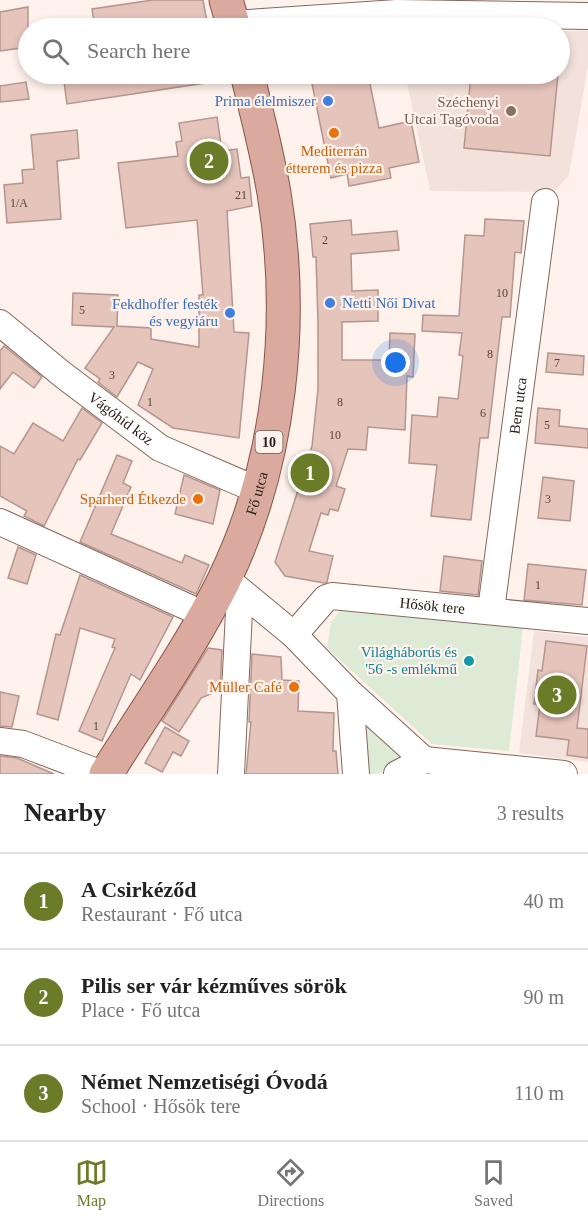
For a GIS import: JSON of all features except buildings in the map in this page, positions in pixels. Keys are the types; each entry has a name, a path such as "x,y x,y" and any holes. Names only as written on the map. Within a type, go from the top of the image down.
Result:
{"main road":[{"name":"Fő utca","path":"106,774 205,615 232,584 270,439 277,391 283,293 274,194 249,84"}],"street":[{"path":"231,17 397,7 588,16"},
{"name":"Bem utca","path":"491,610 545,202"},
{"name":"Vágóhíd köz","path":"0,323 63,375 160,448 257,490"},
{"path":"0,522 205,615"},
{"path":"232,584 294,635 350,693 424,760"},
{"path":"231,774 232,584"},
{"name":"Hősök tere","path":"294,635 326,598 332,596 588,621"},
{"path":"350,693 356,774"},
{"path":"0,741 23,744 102,774"},
{"path":"397,774 424,760 564,774"}],"shaded area":[{"path":"570,31 588,31 588,66 569,175 554,192 430,191 407,84 570,84"},
{"path":"534,631 588,637 588,762 519,753"}],"green space":[{"path":"340,611 523,628 509,751 432,744 327,648 331,622"},
{"path":"366,725 371,726 400,756 399,760 378,774 367,774 363,729"}],"place":[{"name":"Prima élelmiszer","path":"328,101"},
{"name":"Széchenyi Utcai Tagóvoda","path":"511,111"},
{"name":"Mediterrán étterem és pizza","path":"334,133"},
{"name":"Pilis ser vár kézműves sörök","path":"209,161"},
{"name":"Netti Női Divat","path":"330,303"},
{"name":"Fekdhoffer festék és vegyiáru","path":"230,313"},
{"name":"A Csirkéződ","path":"310,473"},
{"name":"Sparherd Étkezde","path":"198,499"},
{"name":"Világháborús és '56 -s emlékmű","path":"469,661"},
{"name":"Müller Café","path":"294,687"},
{"name":"Német Nemzetiségi Óvodá","path":"557,695"}]}
